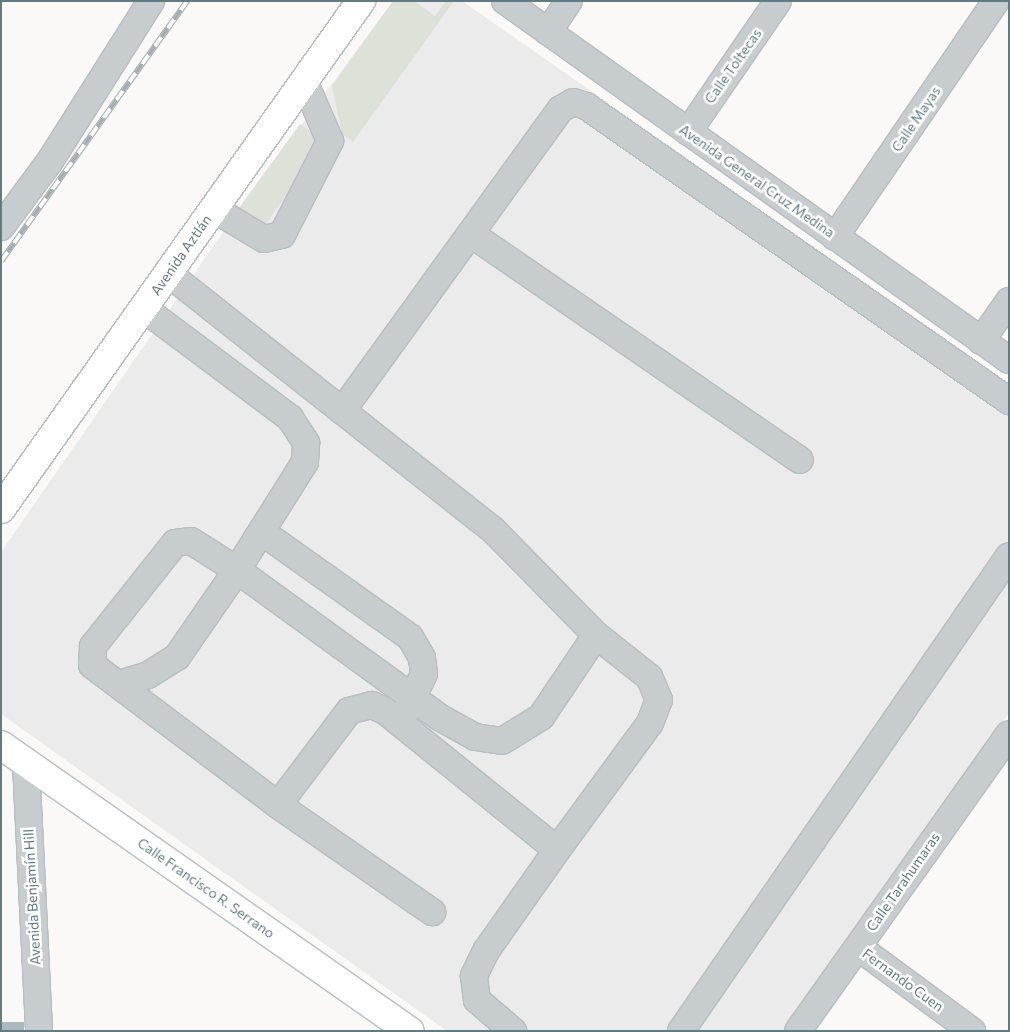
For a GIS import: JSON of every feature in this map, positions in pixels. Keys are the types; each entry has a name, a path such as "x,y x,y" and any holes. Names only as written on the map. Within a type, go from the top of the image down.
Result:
{"main road":[{"name":"Avenida Aztlán","path":"1,509 361,1"},
{"name":"Calle Francisco R. Serrano","path":"1,746 410,1031"}],"street":[{"path":"1,226 50,161 151,1"},
{"name":"Avenida General Cruz Medina","path":"504,1 1009,360"},
{"path":"548,32 570,1"},
{"name":"Calle Toltecas","path":"688,132 778,1"},
{"name":"Calle Mayas","path":"835,237 996,1"},
{"path":"214,209 264,239 282,235 330,141 304,81"},
{"path":"342,411 561,109 570,103 581,104 1009,401"},
{"path":"472,234 800,460"},
{"path":"168,274 493,530 596,635 648,677 659,700 650,723 486,951 474,976 477,1000 513,1031"},
{"path":"981,341 1009,301"},
{"path":"119,684 148,675 177,657 262,532 305,462 306,443 290,418 143,308"},
{"path":"253,390 275,359"},
{"path":"262,532 410,637 418,647 424,674 415,698 398,721"},
{"path":"432,912 278,805 92,665 90,650 175,543 191,541 237,570 415,698 475,737 502,741 514,737 547,710 596,635"},
{"path":"681,1031 1009,556"},
{"path":"278,805 350,711 372,705 398,721 557,850"},
{"name":"Calle Tarahumaras","path":"798,1031 1009,734"},
{"name":"Avenida Benjamín Hill","path":"26,764 39,1031"},
{"name":"Fernando Cuen","path":"858,946 972,1031"}],"shaded area":[{"path":"393,1 462,1 1009,383 1009,713 787,1031 447,1031 1,714 1,552 237,212"},
{"path":"393,1 414,1 435,16 446,1 454,1 353,142 342,134 332,86"},
{"path":"300,124 325,142 262,230 237,211"}],"building":[{"path":"1,1022 24,1022 24,1031 1,1031"}],"railway":[{"path":"1,261 187,1"}]}
